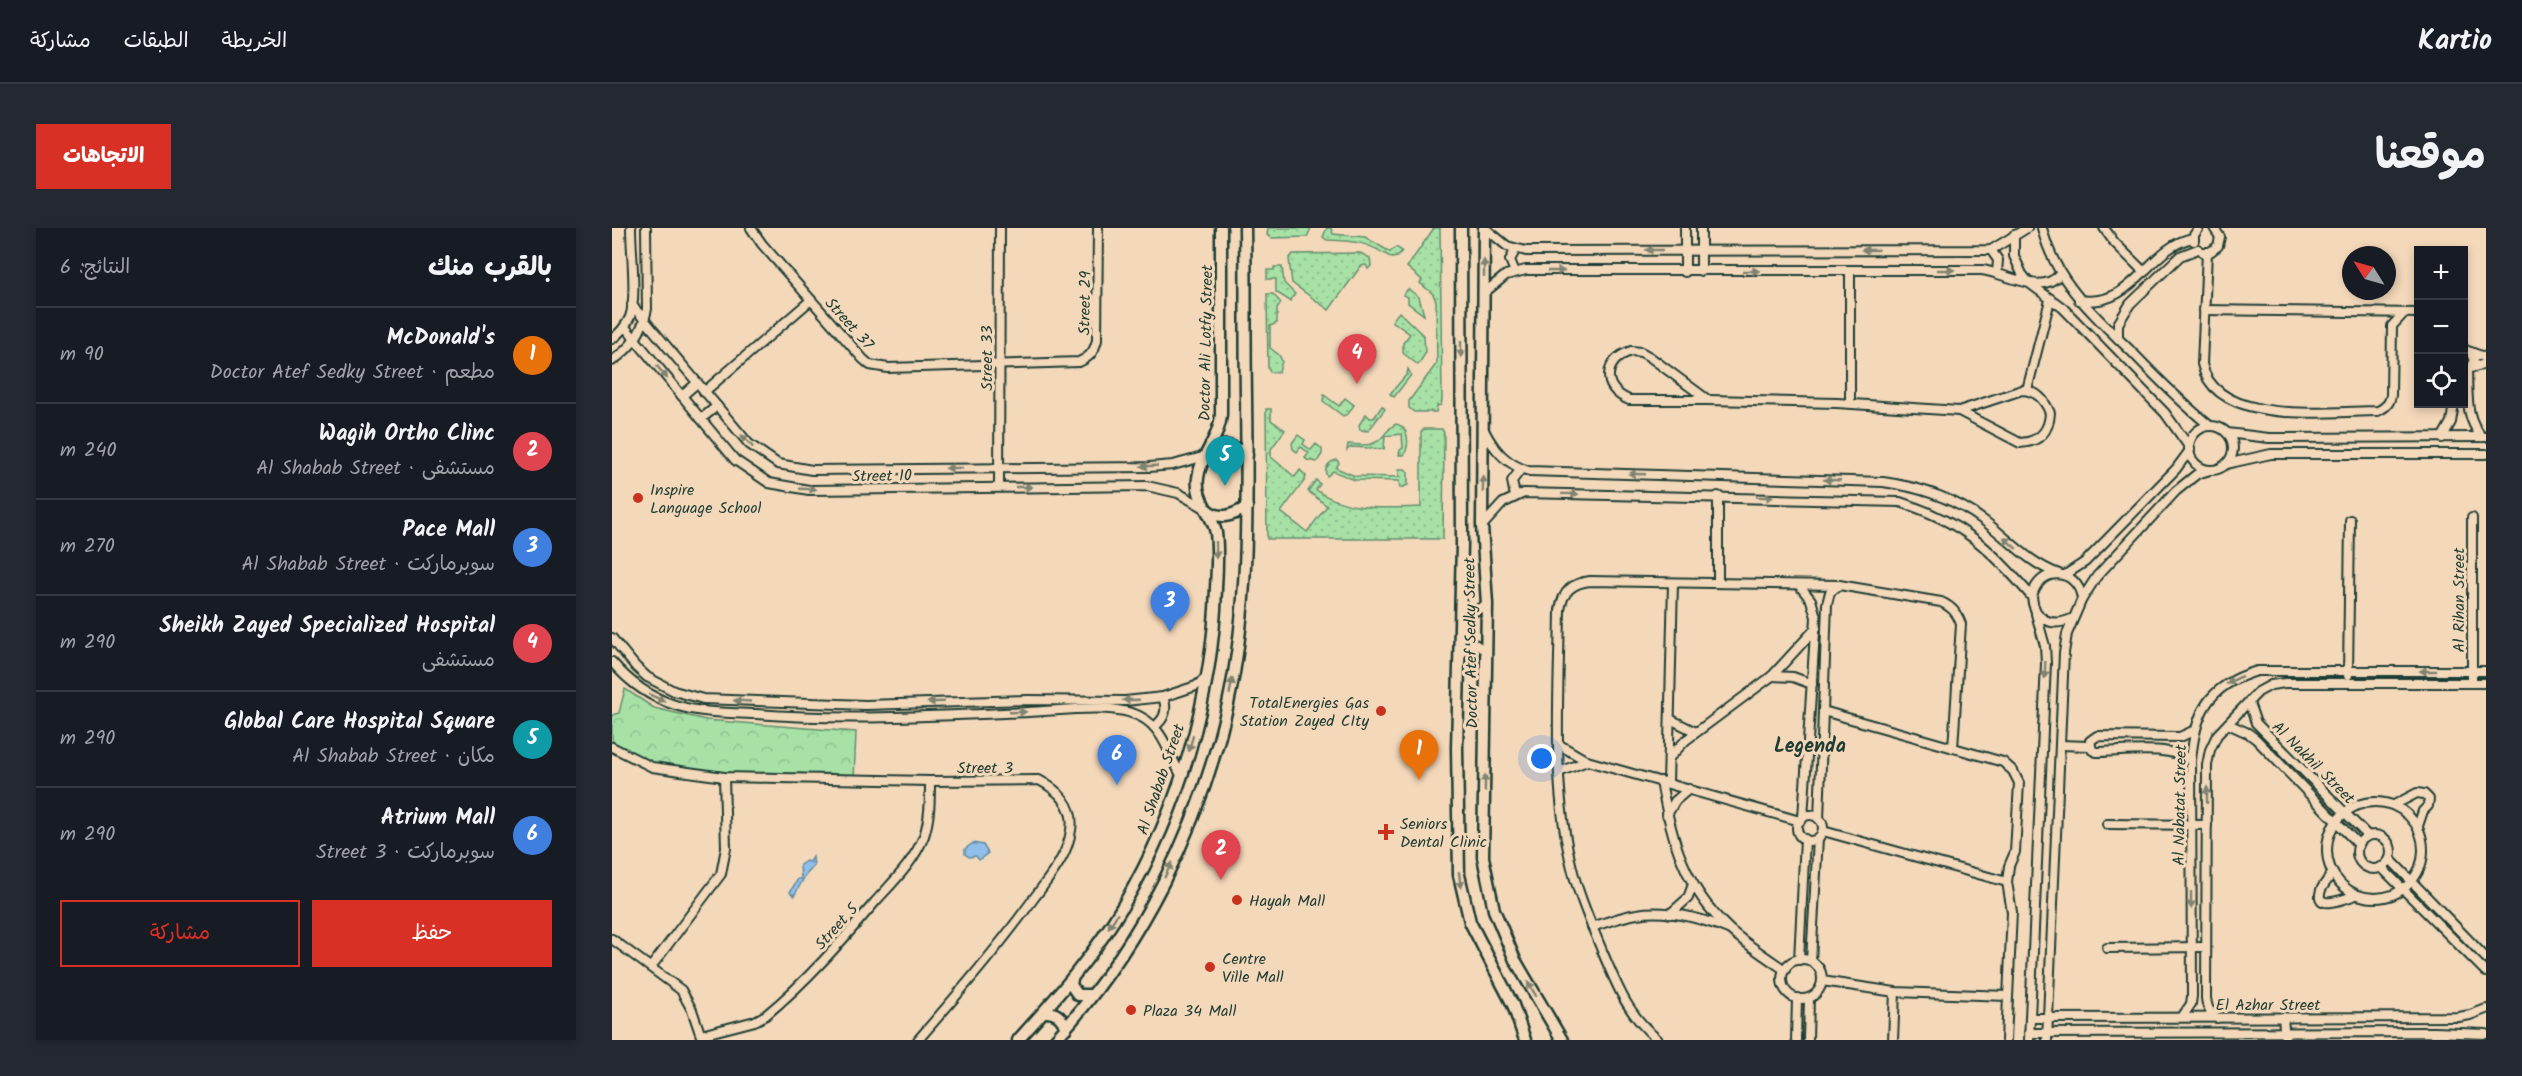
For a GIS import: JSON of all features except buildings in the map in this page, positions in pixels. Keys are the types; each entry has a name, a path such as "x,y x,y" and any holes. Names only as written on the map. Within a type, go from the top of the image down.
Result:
{"street":[{"path":"612,339 625,327 632,305 631,228"},
{"path":"612,361 627,351 636,340 645,321 647,309 646,228"},
{"name":"Street 37","path":"751,228 762,244 870,365 888,368 999,366"},
{"name":"Street 33","path":"999,487 1000,228"},
{"name":"Street 29","path":"999,366 1079,362 1088,358 1095,350 1098,333 1098,228"},
{"name":"Doctor Ali Lotfy Street","path":"1206,456 1219,430 1221,415 1221,228"},
{"path":"1055,1040 1092,995 1152,904 1207,780 1228,703 1236,660 1244,583 1247,507 1245,228"},
{"name":"Doctor Atef Sedky Street","path":"1461,228 1461,655 1457,748 1459,875 1470,922 1514,1005 1525,1040"},
{"path":"1485,228 1498,241 1516,249 1685,250 1991,250 2027,228"},
{"name":"Doctor Atef Sedky Street","path":"1485,228 1482,526 1487,604 1483,857 1494,910 1515,960 1562,1040"},
{"path":"1685,228 1685,272"},
{"path":"1701,228 1701,271"},
{"path":"2015,228 2013,246 2017,266 2029,283 2062,308 2165,413 2190,449 2196,464 2210,470"},
{"path":"2104,228 2114,242 2144,272"},
{"path":"2079,300 2104,300 2119,294 2174,245 2193,238 2199,228"},
{"path":"2118,338 2121,316 2180,256 2198,249 2207,252 2216,249 2219,243 2218,233 2214,228"},
{"path":"2040,229 2060,274 2079,300 2179,399 2210,426 2227,433 2232,440 2233,449 2226,464"},
{"path":"2193,238 2198,249"},
{"path":"1515,272 1510,260 1516,249"},
{"path":"1991,250 1998,260 1997,273"},
{"path":"2207,252 2202,364 2211,386 2227,399 2238,403 2273,411 2378,411 2384,408 2391,395 2392,326 2404,313"},
{"path":"1850,270 1850,403"},
{"path":"1484,293 1498,280 1515,272 1982,270 2042,285 2049,283 2060,274"},
{"path":"2132,284 2142,293"},
{"path":"704,392 811,300"},
{"path":"2027,390 2050,300"},
{"name":"Street 10","path":"632,305 749,444 762,456 778,464 795,468 830,470 1173,465 1206,456"},
{"path":"2204,310 2414,313"},
{"path":"2379,313 2392,326"},
{"name":"Street 10","path":"625,327 735,460 751,473 769,483 808,490 1147,486 1178,493 1206,509"},
{"path":"2468,350 2486,358"},
{"path":"1708,400 1641,352 1632,351 1622,354 1614,360 1610,369 1609,380 1613,389 1620,396 1629,400 1850,403 1959,411 2027,390 2041,397 2050,413 2046,432 2030,442 2020,443 1959,411"},
{"path":"2468,352 2474,360 2468,369"},
{"path":"2468,370 2486,364"},
{"path":"682,396 697,382"},
{"path":"701,419 717,406"},
{"path":"2442,438 2451,422 2453,408"},
{"path":"2468,408 2474,428 2484,437"},
{"path":"2032,597 2041,580 2062,574 2085,562 2176,469 2190,449 2196,433 2210,426"},
{"path":"1484,429 1498,454 1521,469 1529,471 1899,484 1929,492 1971,512 2030,560 2076,582 2082,599"},
{"path":"2227,433 2269,438 2484,437"},
{"path":"1206,456 1220,446 1229,445 1246,455"},
{"path":"2047,1036 2064,653 2067,633 2073,618 2097,576 2176,491 2191,478 2226,464 2271,454 2486,454"},
{"name":"Al Shabab Street","path":"1018,1040 1072,979 1124,903 1145,864 1181,776 1195,728 1210,657 1216,577 1216,535 1197,488 1201,465 1206,456"},
{"path":"1515,496 1512,480 1521,469"},
{"path":"1482,526 1503,502 1524,493 1900,502 1941,517 1964,530 2004,564 2032,597 2042,629 2046,663 2029,1036"},
{"path":"1718,496 1718,584"},
{"path":"1206,509 1212,514 1228,516 1247,507"},
{"name":"Al Rihan Street","path":"2472,518 2472,683"},
{"path":"2348,683 2350,520"},
{"path":"1658,1040 1645,1029 1626,1006 1582,902 1568,851 1561,808 1558,744 1560,610 1562,598 1568,588 1579,582 1590,581 1839,585 1941,602 1958,614 1961,624 1953,748"},
{"path":"1672,583 1669,758 1665,782 1667,817 1677,853 1693,884 1712,910 1730,929 1785,970"},
{"path":"1799,585 1811,600 1816,616 1801,819 1798,830 1806,839 1799,960"},
{"path":"1811,961 1820,834 1827,598 1830,592 1839,585"},
{"path":"1460,612 1472,613 1487,604"},
{"path":"2036,612 2046,621 2053,623 2060,624 2073,618"},
{"path":"1816,616 1826,617"},
{"path":"1669,758 1696,732 1772,676 1816,628"},
{"path":"612,638 636,667 674,692 688,696 779,703 866,705 1162,698 1196,686 1206,678"},
{"path":"1461,655 1466,647 1475,644 1486,651"},
{"path":"612,662 629,680 647,693 668,703 690,709 779,716 866,717 1124,710 1138,715 1154,727 1181,776"},
{"name":"Al Nabatat Street","path":"2182,1017 2191,1004 2190,761 2193,731 2200,713 2210,698 2223,685 2239,676 2257,671 2486,671"},
{"path":"1772,676 1793,677 1812,684"},
{"name":"Al Nabatat Street","path":"2217,1018 2207,1006 2206,946 2207,765 2210,750 2217,735 2258,692 2271,685 2285,683 2486,684"},
{"path":"1154,727 1164,717 1166,710 1162,698"},
{"path":"1095,710 1096,700"},
{"name":"Al Nakhil Street","path":"2249,703 2256,723 2368,836"},
{"path":"866,705 866,717"},
{"path":"1823,711 2003,762 2013,771 2019,783 2015,852 2009,866 2007,882 2012,912 2006,1040"},
{"path":"1670,719 1696,732"},
{"name":"Al Nakhil Street","path":"2228,724 2248,732 2359,845"},
{"path":"2089,746 2092,738 2097,736 2180,737 2193,731"},
{"path":"1558,744 1587,761 1801,819 1811,815 1819,819"},
{"path":"2060,745 2089,746 2096,752 2171,751 2190,761"},
{"name":"Street 3","path":"612,747 652,767 724,777 930,781 1039,780 1052,787 1063,798 1070,812 1072,828 1058,864 1013,927 918,1040"},
{"path":"1559,772 1587,761"},
{"path":"651,967 721,874 726,848 724,777"},
{"name":"Street 5","path":"702,1038 755,1021 766,1015 820,963 859,921 908,865 917,850 929,818 930,781"},
{"path":"1667,817 1675,801 1689,789"},
{"path":"2394,805 2417,793 2424,794 2429,799 2428,806 2423,811 2418,826"},
{"path":"2382,802 2394,805 2408,814 2418,826 2423,840 2424,855 2420,869 2404,890 2381,899 2356,895 2343,886 2332,873 2327,847 2330,834 2336,822 2356,805 2382,802"},
{"path":"2108,824 2207,825"},
{"path":"1806,839 1820,834 2007,882"},
{"path":"2376,834 2384,837 2389,843 2390,859 2381,867 2373,869 2366,867 2360,861 2357,853 2359,845 2368,836 2376,834"},
{"path":"2390,859 2486,958"},
{"path":"2381,867 2486,972"},
{"path":"2332,873 2321,890 2321,896 2325,902 2330,904 2356,895"},
{"path":"1670,914 1683,905 1693,884"},
{"path":"1592,927 1638,914 1670,914 1701,919 1730,929"},
{"path":"612,939 681,990 702,1038"},
{"path":"2107,948 2206,946"},
{"path":"1799,960 1811,961 1819,969 1822,981 1820,988 1809,998 1797,998 1786,990 1783,984 1785,970 1788,965 1799,960"},
{"path":"1072,979 1071,985 1078,995 1092,995"},
{"path":"1822,981 1895,992 2008,996"},
{"path":"1893,1040 1895,992"},
{"path":"1796,1040 1797,998"},
{"path":"1808,1040 1809,998"},
{"name":"El Azhar Street","path":"2030,1018 2459,1017 2470,1016 2486,1009"},
{"path":"1044,1012 1050,1011 1060,1017 1066,1028"},
{"path":"2283,1017 2284,1036"},
{"path":"2382,1017 2383,1037"},
{"path":"2153,1018 2153,1033"},
{"name":"El Azhar Street","path":"2029,1036 2104,1036 2153,1033 2200,1036 2383,1037 2486,1034"}],"green space":[{"path":"1268,228 1311,228 1307,237 1272,238 1267,235"},
{"path":"1327,228 1331,228 1333,234 1365,237 1390,252 1396,247 1402,251 1397,257 1392,258 1361,243 1327,240 1323,237"},
{"path":"1434,228 1440,228 1442,400 1436,412 1414,412 1409,408 1409,401 1437,363 1436,301 1433,294 1420,283 1422,280 1407,267"},
{"path":"1360,253 1370,258 1371,266 1368,269 1366,265 1361,266 1329,310 1292,283 1289,259 1293,254"},
{"path":"1274,267 1282,267 1284,283 1295,294 1290,301 1276,292 1276,279 1267,279 1267,270 1274,270"},
{"path":"1408,289 1419,297 1424,315 1408,303 1408,297 1403,295"},
{"path":"1267,294 1273,294 1281,303 1277,309 1277,323 1270,326 1270,348 1279,355 1282,361 1279,372 1270,372 1268,368"},
{"path":"1399,312 1424,336 1425,354 1418,365 1403,353 1403,343 1410,334 1392,321"},
{"path":"1408,369 1411,375 1394,397 1390,394 1407,374"},
{"path":"1324,395 1339,406 1345,398 1354,405 1348,414 1343,416 1323,401"},
{"path":"1382,406 1385,409 1368,431 1360,430 1359,425 1366,414 1374,418"},
{"path":"1266,409 1271,409 1271,420 1285,430 1271,449 1271,457 1295,477 1300,470 1306,476 1281,512 1307,532 1327,506 1308,491 1316,480 1320,484 1316,490 1340,502 1366,507 1421,507 1421,432 1424,429 1442,429 1444,433 1443,539 1267,539"},
{"path":"1396,424 1404,428 1406,432 1407,446 1404,455 1399,455 1403,448 1402,434 1385,436 1384,449 1351,447 1347,450 1348,444 1368,445 1377,442"},
{"path":"1298,435 1305,440 1303,444 1311,450 1316,444 1322,449 1317,462 1307,460 1305,458 1309,453 1301,447 1297,452 1293,449 1292,443"},
{"path":"1337,460 1339,463 1336,468 1355,476 1399,477 1399,469 1405,469 1408,472 1408,485 1400,488 1399,481 1355,480 1333,471 1327,476 1328,466"},
{"path":"625,689 654,708 706,720 856,732 854,779 678,772 629,757 612,740 612,715 619,713"}],"water":[{"path":"973,843 983,845 988,853 979,860 976,856 969,857 965,854 965,849"},
{"path":"813,857 814,866 805,876 794,896 790,892 798,879 801,879 800,865 806,861 810,862"}],"place":[{"name":"Sheikh Zayed Specialized Hospital","path":"1357,384"},
{"name":"Global Care Hospital Square","path":"1225,486"},
{"name":"Inspire Language School","path":"638,498"},
{"name":"Pace Mall","path":"1170,632"},
{"name":"TotalEnergies Gas Station Zayed CIty","path":"1381,711"},
{"name":"McDonald's","path":"1419,780"},
{"name":"Atrium Mall","path":"1117,785"},
{"name":"Seniors Dental Clinic","path":"1386,832"},
{"name":"Wagih Ortho Clinc","path":"1221,880"},
{"name":"Hayah Mall","path":"1237,900"},
{"name":"Centre Ville Mall","path":"1210,967"},
{"name":"Plaza 34 Mall","path":"1131,1010"}],"district":[{"name":"Legenda","path":"1810,745"}]}
